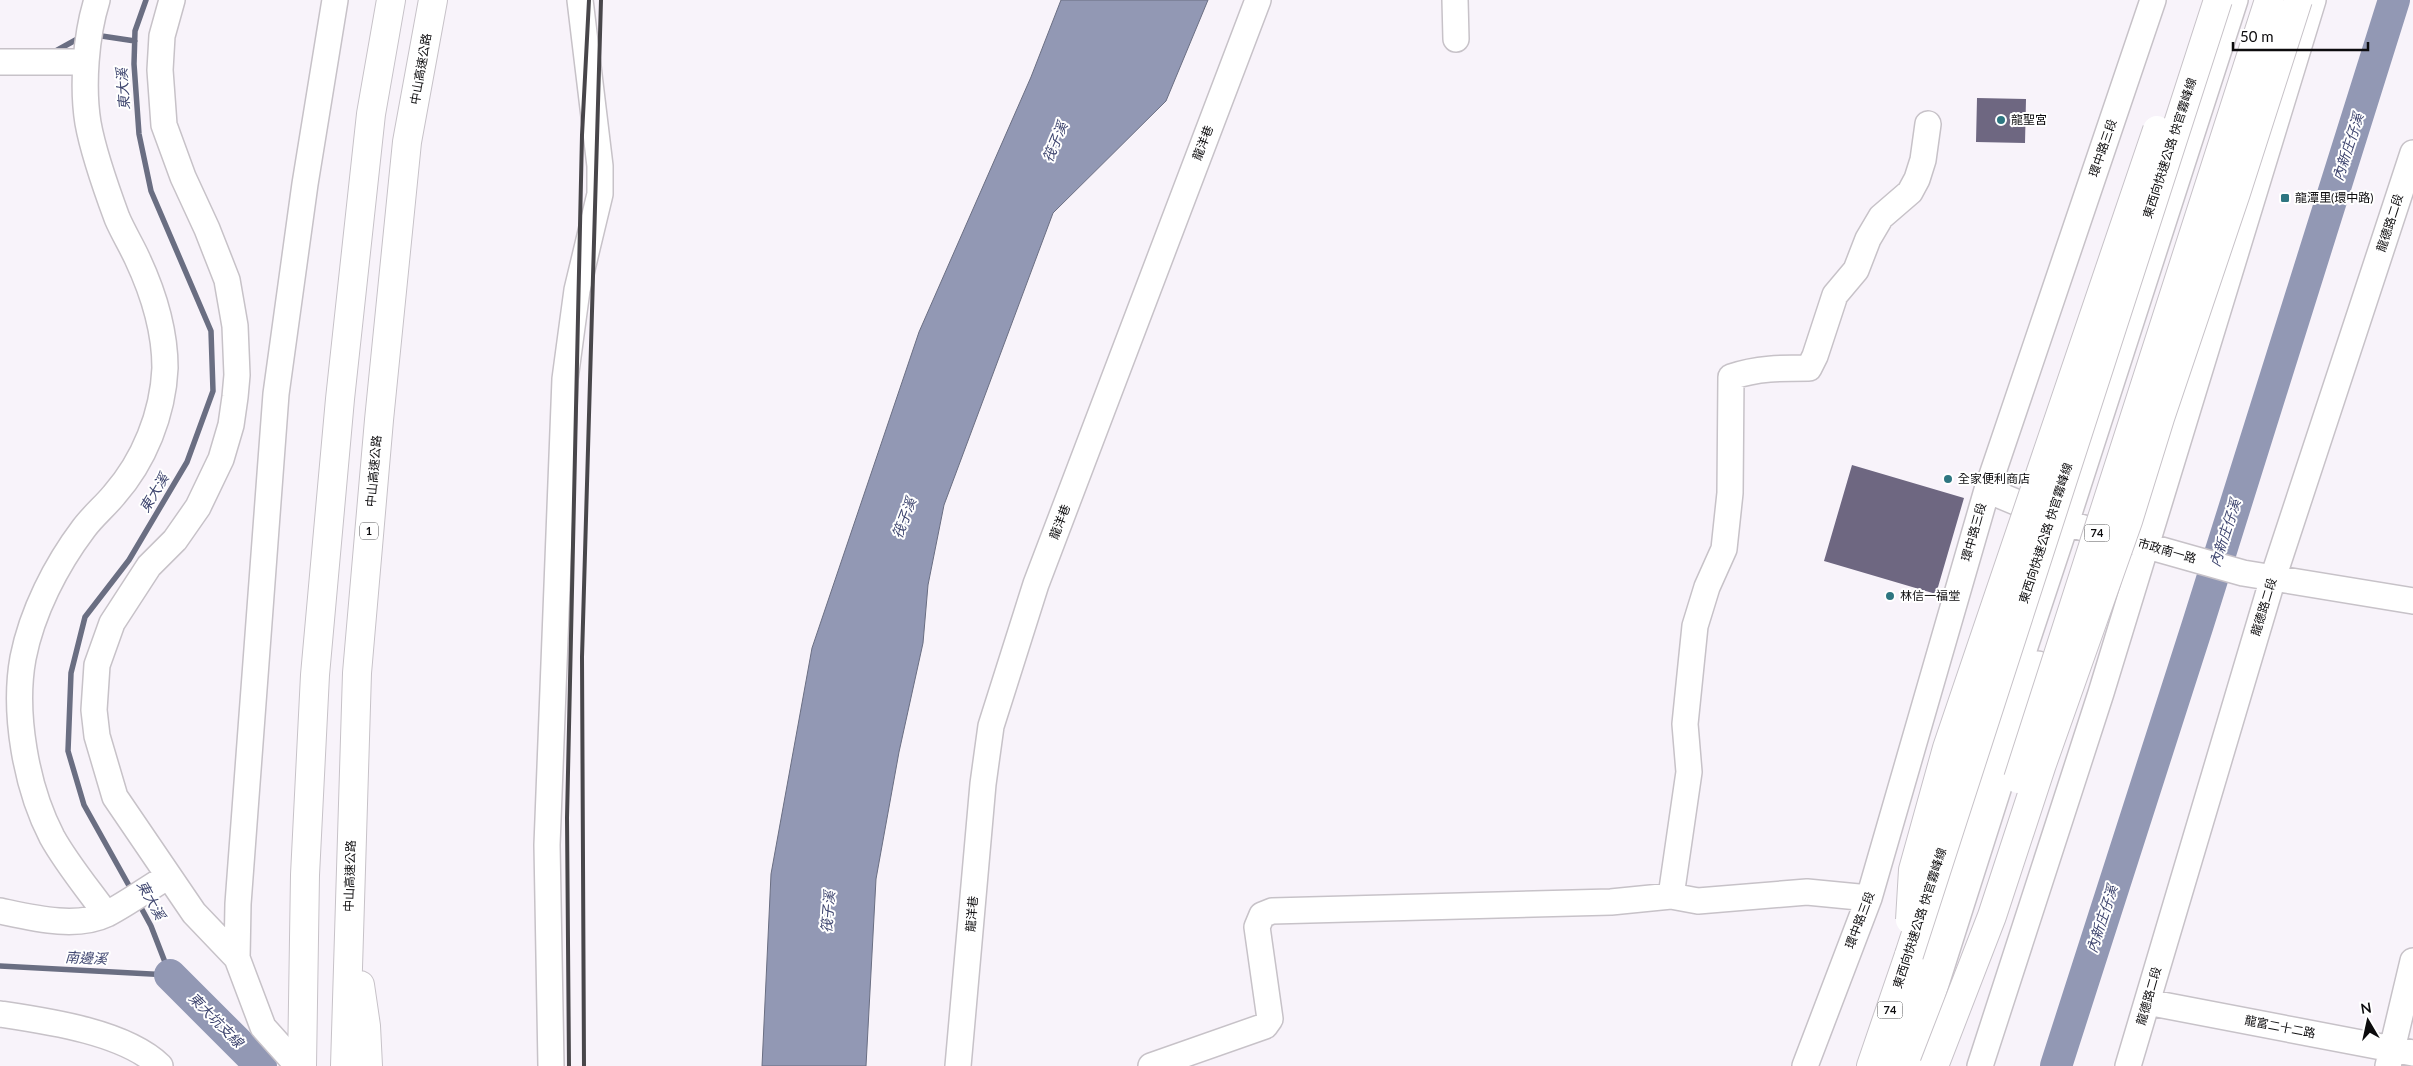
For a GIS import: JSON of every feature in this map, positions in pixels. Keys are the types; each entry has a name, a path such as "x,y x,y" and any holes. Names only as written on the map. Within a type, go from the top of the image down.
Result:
{"highway":[{"path":"302,1066 305,875 315,675 340,399 370,123 391,0"},
{"name":"中山高速公路","path":"345,1066 348,913 358,673 379,420 408,142 433,0"},
{"path":"1909,955 1913,870 1947,748 2195,17 2198,0"},
{"name":"東西向快速公路 快官霧峰線","path":"1871,1066 1909,955 2218,0"},
{"name":"74","path":"1925,1066 2269,0"},
{"path":"1934,1066 1992,916 2042,764 2128,521 2160,418 2236,193 2298,0"},
{"path":"348,913 366,1026 368,1066"}],"street":[{"path":"97,0 92,17 86,62 88,122 117,219 138,259 152,295 162,330 165,368 158,415 138,462 115,494 85,526 60,564 37,614 24,657 21,716 29,772 52,837 106,914"},
{"path":"172,0 162,36 160,70 164,125 182,177 207,229 226,280 235,326 238,375 231,425 221,459 198,507 175,540 149,566 112,623 97,665 94,710 102,756 115,797 167,877 194,913 237,958 264,1027 298,1066"},
{"path":"237,958 238,904 276,394 305,184 335,0"},
{"path":"551,1066 547,845 566,379 577,290 600,194 600,166 580,0"},
{"name":"龍洋巷","path":"958,1066 983,784 990,726 1036,584 1258,0"},
{"path":"1455,0 1456,39"},
{"name":"環中路三段","path":"1805,1066 1869,898 1987,490 2153,0"},
{"path":"1908,1066 1921,1030 2235,0"},
{"path":"1886,1066 2074,526 2250,0"},
{"path":"1980,1066 2147,545 2313,0"},
{"path":"0,62 86,62"},
{"path":"1671,896 1689,772 1685,724 1695,626 1704,594 1724,548 1730,493 1732,377 1746,372 1778,368 1809,368 1815,356 1835,295 1856,270 1868,239 1881,217 1910,192 1917,179 1923,160 1928,124"},
{"name":"龍德路二段","path":"2128,1066 2273,578 2413,153"},
{"name":"市政南一路","path":"1987,490 2074,526 2243,573 2413,601"},
{"path":"0,911 29,918 71,921 106,914 167,877"},
{"path":"1151,1066 1265,1026 1270,1019 1257,926 1262,915 1272,911 1611,902 1671,896 1698,901 1807,892 1869,898"},
{"path":"2398,1056 2413,961"},
{"name":"龍富二十二路","path":"2146,1002 2398,1056"},
{"path":"0,1014 110,1037 150,1057 160,1066"}],"water":[{"name":"筏子溪","path":"1061,0 1208,0 1166,101 1053,213 944,505 928,585 923,643 899,752 876,879 866,1066 762,1066 771,874 812,648 919,332 1031,77"}],"building":[{"name":"龍聖宮","path":"1977,98 2026,99 2025,143 1976,142"},
{"path":"1852,465 1964,498 1936,594 1824,561"}],"waterway":[{"name":"東大溪","path":"132,891 84,805 68,751 71,673 85,617 129,560 187,462 213,391 211,331 151,191 139,134 134,64 135,31 146,0"},
{"name":"內新庄仔溪","path":"2056,1066 2198,624 2394,0"},
{"path":"95,35 135,41"},
{"path":"52,53 81,37"},
{"name":"南邊溪","path":"0,966 170,975 151,926 138,902"},
{"name":"東大坑支線","path":"170,975 261,1066"}],"railway":[{"path":"569,1066 567,818 582,135 589,0"},
{"path":"584,1066 582,657 601,0"}],"place":[{"name":"龍聖宮","path":"2001,120"},
{"name":"龍潭里(環中路)","path":"2285,198"},
{"name":"全家便利商店","path":"1948,479"},
{"name":"林信一福堂","path":"1890,596"}]}
